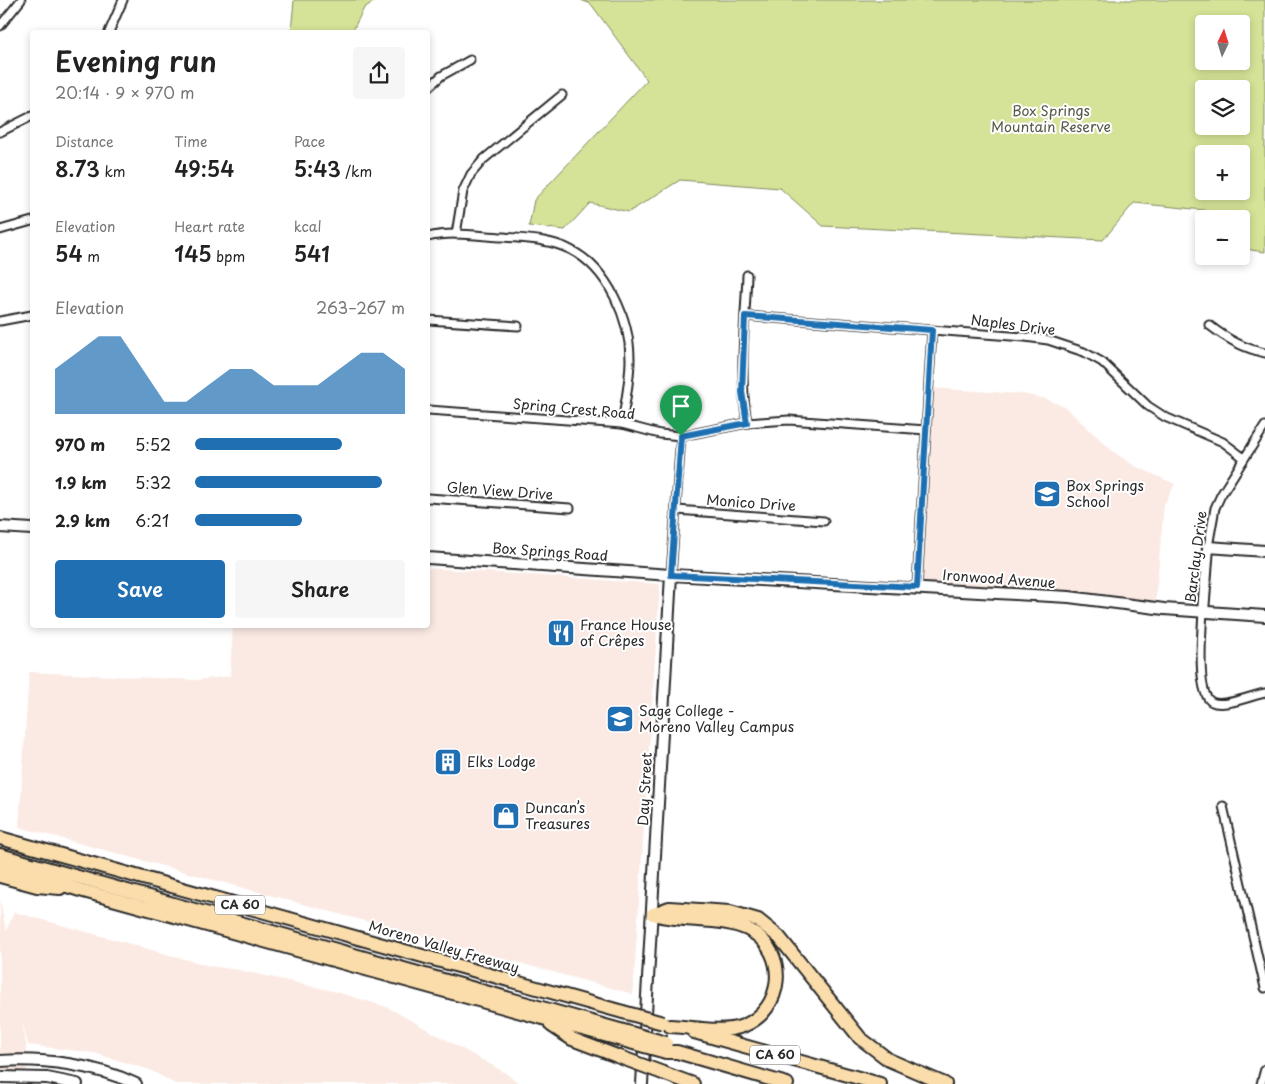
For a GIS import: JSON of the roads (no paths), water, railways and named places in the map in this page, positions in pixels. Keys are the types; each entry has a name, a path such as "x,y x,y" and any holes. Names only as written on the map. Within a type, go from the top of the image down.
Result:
{"highway":[{"name":"Moreno Valley Freeway","path":"0,838 880,1084"},
{"path":"0,855 620,1035"},
{"name":"CA 60","path":"0,865 80,890 542,1019 620,1035 787,1084"},
{"path":"0,876 37,886 80,890"},
{"path":"653,914 669,908 730,912 758,920 779,937 860,1038 889,1060 945,1084"},
{"path":"653,914 670,919 742,926 762,939 769,947 777,972 775,991 769,1006 763,1013 748,1023 722,1029 667,1024"},
{"path":"542,1019 572,1038 693,1084"}],"main road":[{"path":"0,527 30,529"},
{"path":"1208,547 1265,551"},
{"name":"Barclay Drive","path":"1203,612 1208,547"},
{"name":"Box Springs Road","path":"430,558 671,575"},
{"name":"Ironwood Avenue","path":"671,575 917,587 1069,597 1203,612 1265,616"},
{"name":"Day Street","path":"642,1084 671,575"},
{"path":"0,1061 66,1064 100,1072 136,1084"},
{"path":"0,1077 47,1078 77,1084"}],"street":[{"path":"0,26 21,0"},
{"path":"111,30 123,0"},
{"path":"430,86 441,76 470,60"},
{"path":"456,234 462,191 471,174 484,159 562,95"},
{"path":"0,132 30,117"},
{"path":"0,230 30,222"},
{"path":"430,237 456,234 550,242 571,250 587,261 602,277 624,320 629,342 630,361 622,424"},
{"path":"747,423 742,383 748,274"},
{"path":"0,321 30,315"},
{"name":"Naples Drive","path":"745,316 1048,340 1084,352 1102,362 1148,406 1165,417 1224,442 1244,458"},
{"path":"430,320 518,326"},
{"path":"1209,325 1225,338 1244,348 1265,353"},
{"path":"917,587 932,330"},
{"name":"Spring Crest Road","path":"430,410 622,424 660,434 681,436 747,423 789,420 926,430"},
{"name":"Barclay Drive","path":"1208,547 1215,508 1265,426"},
{"name":"Day Street","path":"671,575 681,436"},
{"name":"Glen View Drive","path":"430,498 570,508"},
{"name":"Monico Drive","path":"676,510 824,521"},
{"name":"Barclay Drive","path":"1203,612 1203,680 1207,697 1212,703 1229,702 1265,693"},
{"path":"1223,806 1263,964 1265,988"},
{"path":"1261,1084 1265,1069"}],"place":[{"name":"Box Springs School","path":"1047,494"},
{"name":"France House of Crêpes","path":"561,633"},
{"name":"Sage College - Moreno Valley Campus","path":"620,719"},
{"name":"Elks Lodge","path":"448,762"},
{"name":"Duncan’s Treasures","path":"506,816"}],"park label":[{"name":"Box Springs Mountain Reserve","path":"1051,120"}]}
